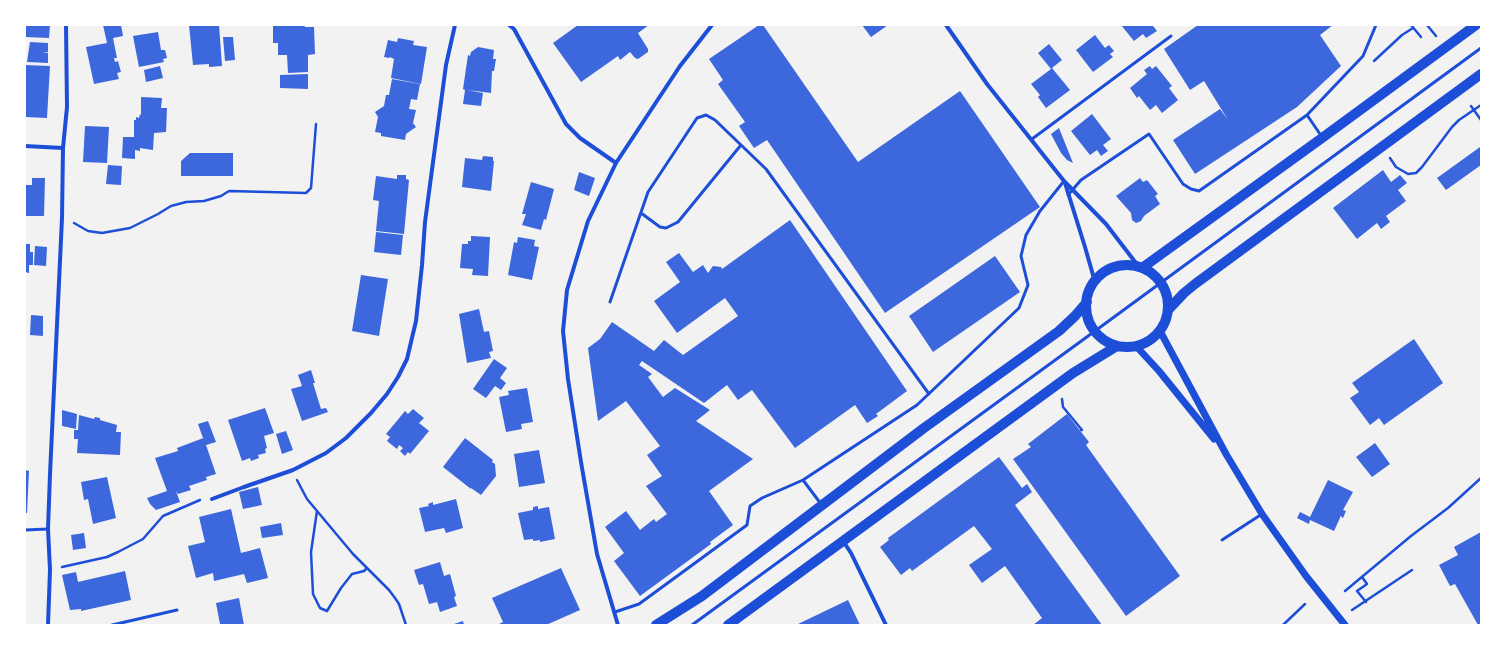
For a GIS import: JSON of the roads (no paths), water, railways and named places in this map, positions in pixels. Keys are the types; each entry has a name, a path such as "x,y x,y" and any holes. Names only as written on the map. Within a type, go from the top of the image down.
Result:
{"main road":[{"path":"1140,268 1322,138 1476,25"},
{"path":"1168,310 1195,284 1481,74"},
{"path":"1129,266 1140,268 1156,277 1160,283 1167,296 1168,310 1164,325 1149,341 1136,346 1117,346 1108,342 1095,331 1089,318 1087,302 1088,295 1095,282 1102,275 1110,270 1129,266"},
{"path":"656,625 702,596 924,428 1059,331 1087,302"},
{"path":"728,625 1073,374 1117,346"}],"street":[{"path":"48,625 50,570 48,529 62,218 63,148 66,107 66,25"},
{"path":"212,499 293,470 326,453 359,425 387,394 398,377 407,359 416,321 425,222 446,65 455,25"},
{"path":"509,25 514,29 566,124 580,138 616,163"},
{"path":"618,625 615,612 606,589 595,539 569,387 564,331 567,290 588,221 616,163 680,66 712,25"},
{"path":"946,25 987,84 1064,181 1106,224 1140,268"},
{"path":"25,146 63,148"},
{"path":"1064,181 1095,282"},
{"path":"1160,331 1226,454 1262,514 1306,576 1345,625"},
{"path":"1136,346 1159,371 1226,454"},
{"path":"842,541 851,553 886,625"}],"lane":[{"path":"1068,196 1072,189 1081,180 1149,134 1183,184 1191,189 1200,191 1307,115 1363,56 1376,25"},
{"path":"1032,139 1171,36"},
{"path":"692,625 1481,48"},
{"path":"610,302 648,192 697,118 706,115 714,120 766,169 928,394"},
{"path":"1307,115 1322,138"},
{"path":"641,214 660,227 666,228 678,222 741,145"},
{"path":"615,612 639,604 747,525 750,506 762,498 803,480 917,405 1019,308 1028,285 1021,256 1026,235 1040,211 1064,181"},
{"path":"803,480 822,506"},
{"path":"1222,540 1262,514"},
{"path":"25,530 48,529"},
{"path":"112,625 177,610"}]}
